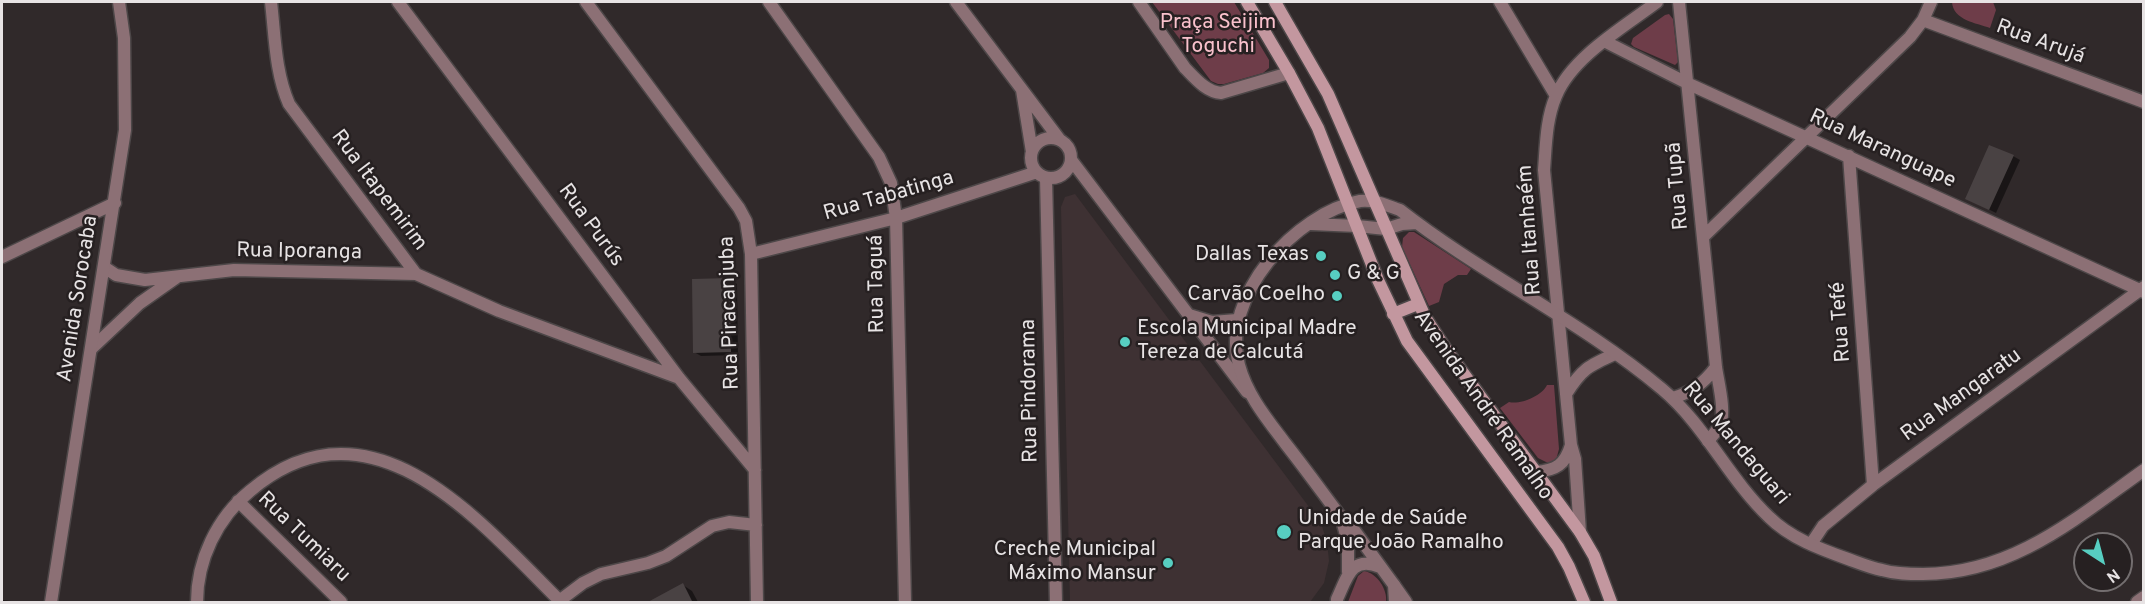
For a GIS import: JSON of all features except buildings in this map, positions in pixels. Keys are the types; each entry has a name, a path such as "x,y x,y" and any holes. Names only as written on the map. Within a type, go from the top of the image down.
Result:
{"main road":[{"name":"Avenida André Ramalho","path":"1247,2 1318,128 1393,314 1407,341 1558,547 1584,603"},
{"name":"Avenida André Ramalho","path":"1275,2 1328,94 1418,304 1447,351 1580,532 1597,564 1611,603"},
{"path":"1393,314 1418,304"}],"street":[{"name":"Avenida Sorocaba","path":"51,603 125,130 127,107 124,38 119,2"},
{"name":"Rua Itapemirim","path":"271,2 279,73 289,104 416,274 499,311 679,378"},
{"name":"Rua Purús","path":"398,2 679,378 755,470"},
{"name":"Rua Piracanjuba","path":"586,2 739,208 746,221 751,254 757,603"},
{"name":"Rua Taguá","path":"770,2 879,157 891,183 896,218 905,603"},
{"path":"956,2 1060,140 1070,150 1072,161 1340,516 1351,526 1406,603"},
{"path":"1139,2 1185,68 1214,92 1221,93 1289,73"},
{"path":"1500,2 1556,96"},
{"name":"Rua Itanhaém","path":"1580,532 1575,459 1570,445 1544,170 1550,117 1556,96 1568,75 1604,41 1657,2"},
{"name":"Rua Tupã","path":"1679,2 1722,419 1719,428 1708,441"},
{"path":"1703,237 1910,37 1923,20 1931,2"},
{"name":"Rua Arujá","path":"1923,20 2144,102"},
{"name":"Rua Maranguape","path":"1604,41 1689,84 2142,290"},
{"path":"1021,89 1032,152 1031,160 1041,175 1056,178 1063,175 1072,161"},
{"path":"1032,152 1035,146 1047,138 1060,140"},
{"name":"Rua Tefé","path":"1849,156 1873,485"},
{"name":"Rua Tabatinga","path":"751,254 896,218 1041,175"},
{"name":"Rua Pindorama","path":"1041,175 1056,603"},
{"path":"1063,175 1090,184"},
{"path":"1255,402 1238,363 1237,320 1263,269 1277,251 1309,224 1330,212 1359,201 1374,202"},
{"name":"Rua Mandaguari","path":"1374,202 1400,210 1615,354 1673,398 1757,506 1797,538 1842,557 1892,572 1930,574 1976,568 2002,560 2031,547 2144,470"},
{"path":"2,257 115,203"},
{"path":"1309,224 1386,229 1402,224 1417,223"},
{"name":"Rua Iporanga","path":"104,267 116,275 145,280 234,270 416,274"},
{"name":"Rua Iporanga","path":"91,349 140,303 181,275"},
{"name":"Rua Mangaratu","path":"1811,544 1823,526 1873,485 2142,290"},
{"path":"1189,315 1212,322 1237,320"},
{"path":"1566,394 1579,374 1587,367 1615,354"},
{"path":"1673,398 1688,394 1716,367"},
{"path":"1536,472 1557,468 1566,459 1570,445"},
{"path":"197,603 197,590 207,550 237,501 267,478 308,459 336,454 363,455 415,473 479,521 560,602 583,583 601,574 666,556 712,526 729,522 756,525"},
{"name":"Rua Tumiaru","path":"237,501 341,603"},
{"path":"1336,601 1348,572 1348,543 1340,516"},
{"path":"1348,572 1367,564 1380,567"},
{"path":"1394,585 1395,603"},
{"path":"2137,603 2144,597"}],"shaded area":[{"path":"1075,194 1321,523 1327,542 1329,561 1324,583 1310,602 1070,602 1061,207 1065,197"}],"green space":[{"name":"Praça Seijim Toguchi","path":"1152,2 1234,2 1269,60 1269,68 1263,73 1224,84 1211,81"},
{"path":"1952,2 1993,2 1996,10 1990,28 1961,17 1953,8"},
{"path":"1669,14 1673,19 1678,62 1675,65 1631,44 1633,38"},
{"path":"1409,232 1414,232 1471,269 1467,275 1458,275 1444,284 1439,302 1429,306 1402,247 1403,238"},
{"path":"1547,385 1554,385 1559,449 1556,460 1548,463 1538,458 1500,408 1509,402 1530,399"},
{"path":"1364,571 1369,572 1381,583 1386,602 1348,602 1358,576"}],"place":[{"name":"Dallas Texas","path":"1321,256"},
{"name":"G & G","path":"1335,275"},
{"name":"Carvão Coelho","path":"1337,296"},
{"name":"Escola Municipal Madre Tereza de Calcutá","path":"1125,342"},
{"name":"Unidade de Saúde Parque João Ramalho","path":"1284,532"},
{"name":"Creche Municipal Máximo Mansur","path":"1168,563"}]}
